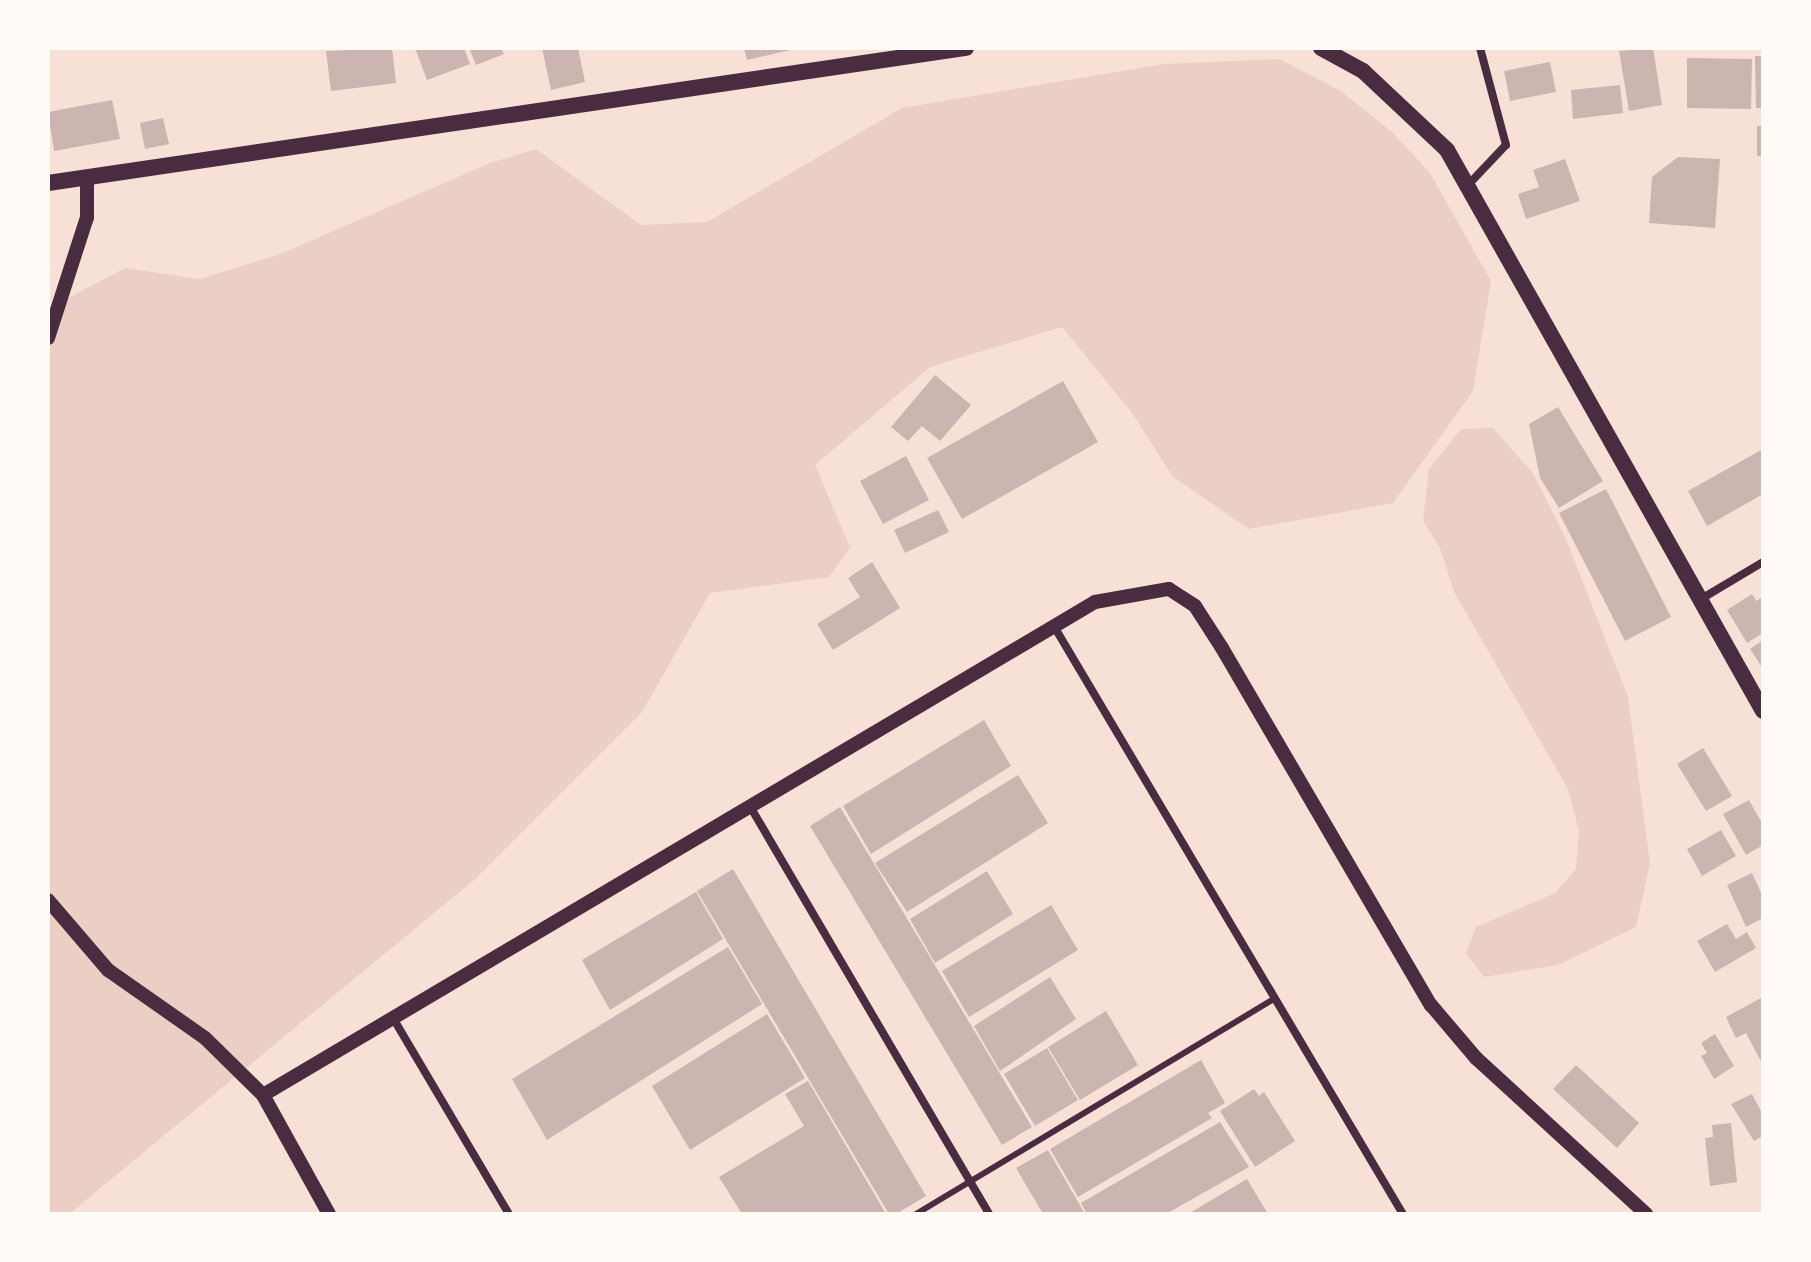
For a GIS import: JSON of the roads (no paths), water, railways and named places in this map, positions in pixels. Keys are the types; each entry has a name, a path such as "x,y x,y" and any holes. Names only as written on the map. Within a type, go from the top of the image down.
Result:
{"main road":[{"path":"48,183 966,48"},
{"path":"1321,48 1393,96 1447,150 1763,711"}],"street":[{"path":"1468,186 1506,145 1480,48"},
{"path":"48,338 87,217 87,177"},
{"path":"1701,599 1763,562"},
{"path":"263,1095 1095,602 1137,592 1169,589 1195,606 1431,1005 1476,1058 1646,1214"},
{"path":"1055,628 1403,1214"},
{"path":"751,808 989,1214"},
{"path":"48,900 108,970 205,1038 263,1095 329,1214"},
{"path":"393,1018 509,1214"}],"lane":[{"path":"916,1214 1275,998"}]}
